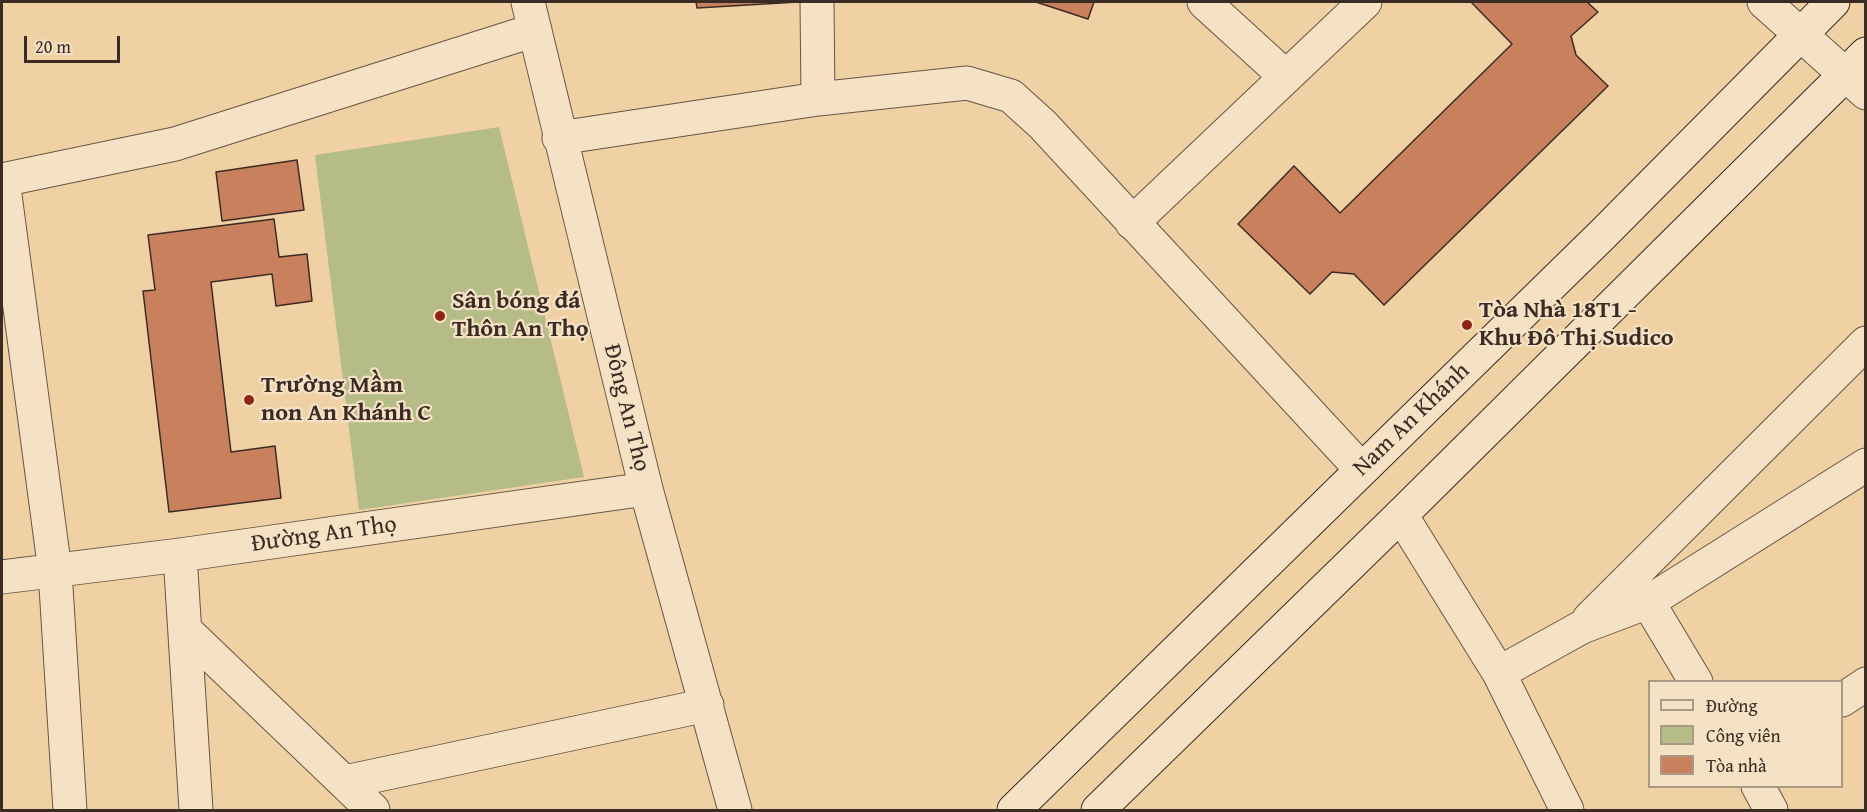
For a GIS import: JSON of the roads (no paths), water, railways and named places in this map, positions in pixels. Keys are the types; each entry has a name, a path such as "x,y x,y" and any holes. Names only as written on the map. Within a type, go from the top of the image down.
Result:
{"street":[{"path":"817,2 818,99"},
{"path":"1204,2 1285,76"},
{"path":"1132,223 1365,2"},
{"path":"1098,810 1858,74 1764,2"},
{"name":"Nam An Khánh","path":"1014,810 1604,233 1833,2"},
{"path":"70,810 55,571 2,180 175,144 532,16"},
{"name":"Đông An Thọ","path":"532,16 559,138 646,489 735,810"},
{"path":"559,138 818,99 967,83 1011,96 1042,125 1361,469"},
{"path":"1582,627 1866,343"},
{"path":"1499,673 1582,627 1648,602 1866,465"},
{"name":"Đường An Thọ","path":"2,577 180,555 646,489"},
{"path":"1401,515 1499,673 1567,810"},
{"path":"180,555 196,810"},
{"path":"1648,602 1695,680"},
{"path":"185,630 373,810"},
{"path":"1843,699 1866,684"},
{"path":"345,782 707,705"},
{"path":"1759,788 1772,810"}],"place":[{"name":"Sân bóng đá Thôn An Thọ","path":"440,316"},
{"name":"Tòa Nhà 18T1 - Khu Đô Thị Sudico","path":"1467,325"},
{"name":"Trường Mầm non An Khánh C","path":"249,400"}]}
